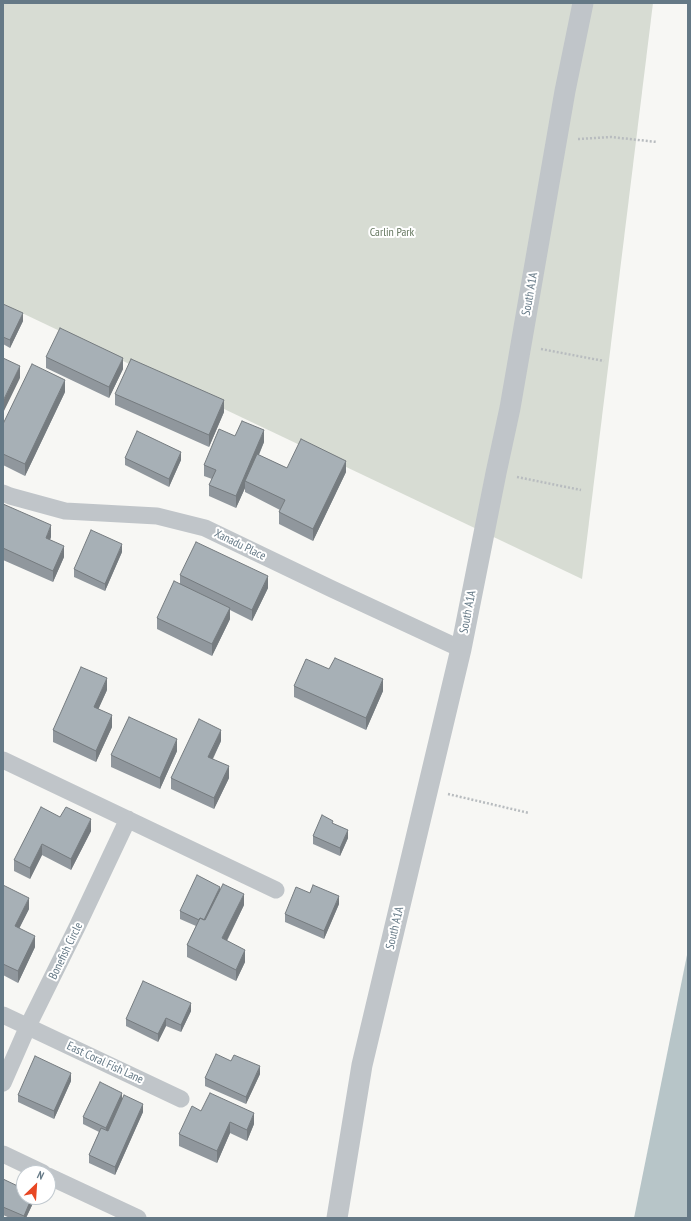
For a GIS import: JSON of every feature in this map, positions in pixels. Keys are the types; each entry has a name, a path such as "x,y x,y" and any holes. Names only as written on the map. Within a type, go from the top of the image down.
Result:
{"street":[{"name":"South A1A","path":"337,1218 362,1065 461,650 521,344 565,91 583,3"},
{"name":"Xanadu Place","path":"3,493 65,511 157,516 205,528 461,650"},
{"path":"3,760 276,890"},
{"name":"Bonefish Circle","path":"3,1083 28,1026 128,820"},
{"name":"East Coral Fish Lane","path":"3,1015 181,1099"},
{"path":"3,1154 26,1165"},
{"path":"56,1180 138,1218"}],"path":[{"path":"556,141 611,137 657,142"},
{"path":"521,344 604,361"},
{"path":"496,473 581,490"},
{"path":"428,789 529,813"}],"green space":[{"name":"Carlin Park","path":"3,3 653,3 582,579 3,304"}],"shaded area":[{"path":"688,950 688,1218 634,1218"}],"building":[{"path":"3,304 23,313 10,340 3,337"},
{"path":"60,328 123,358 109,387 46,357"},
{"path":"3,358 20,366 3,401"},
{"path":"131,359 224,400 209,435 115,394"},
{"path":"32,364 65,380 25,464 3,454 3,424"},
{"path":"242,421 264,430 236,496 209,485 216,470 204,465 219,429 235,436"},
{"path":"137,431 181,452 169,479 125,458"},
{"path":"301,439 346,461 313,529 279,512 285,500 245,481 257,454 287,468"},
{"path":"3,504 51,525 46,538 64,546 53,571 3,548"},
{"path":"91,530 122,544 105,584 74,569"},
{"path":"196,542 268,576 252,610 180,575"},
{"path":"174,581 230,608 212,644 157,618"},
{"path":"335,658 383,679 366,718 294,686 306,659 329,669"},
{"path":"81,667 107,678 94,707 112,715 96,751 53,730"},
{"path":"129,717 177,739 160,778 111,755"},
{"path":"199,719 221,730 208,757 229,766 214,798 171,778"},
{"path":"41,807 60,817 66,807 91,819 71,859 42,844 30,868 14,860"},
{"path":"322,815 333,821 332,823 348,830 340,848 313,836"},
{"path":"197,875 220,887 204,920 200,918 199,920 180,911"},
{"path":"223,884 244,894 222,938 245,950 236,970 187,945 200,918 205,920"},
{"path":"3,885 29,898 15,926 35,936 18,971 3,964"},
{"path":"313,885 339,896 324,931 285,914 296,887 310,893"},
{"path":"143,981 191,1003 181,1025 166,1018 158,1034 126,1019"},
{"path":"216,1054 231,1061 234,1055 260,1066 246,1097 205,1078"},
{"path":"35,1056 71,1073 54,1111 18,1095"},
{"path":"100,1082 122,1093 106,1128 83,1117"},
{"path":"210,1093 254,1113 247,1130 230,1122 217,1151 179,1134 192,1106 201,1111"},
{"path":"124,1095 143,1104 115,1167 89,1155 101,1128 108,1131"},
{"path":"3,1179 16,1185 16,1205 29,1205 24,1216 3,1207"}]}
